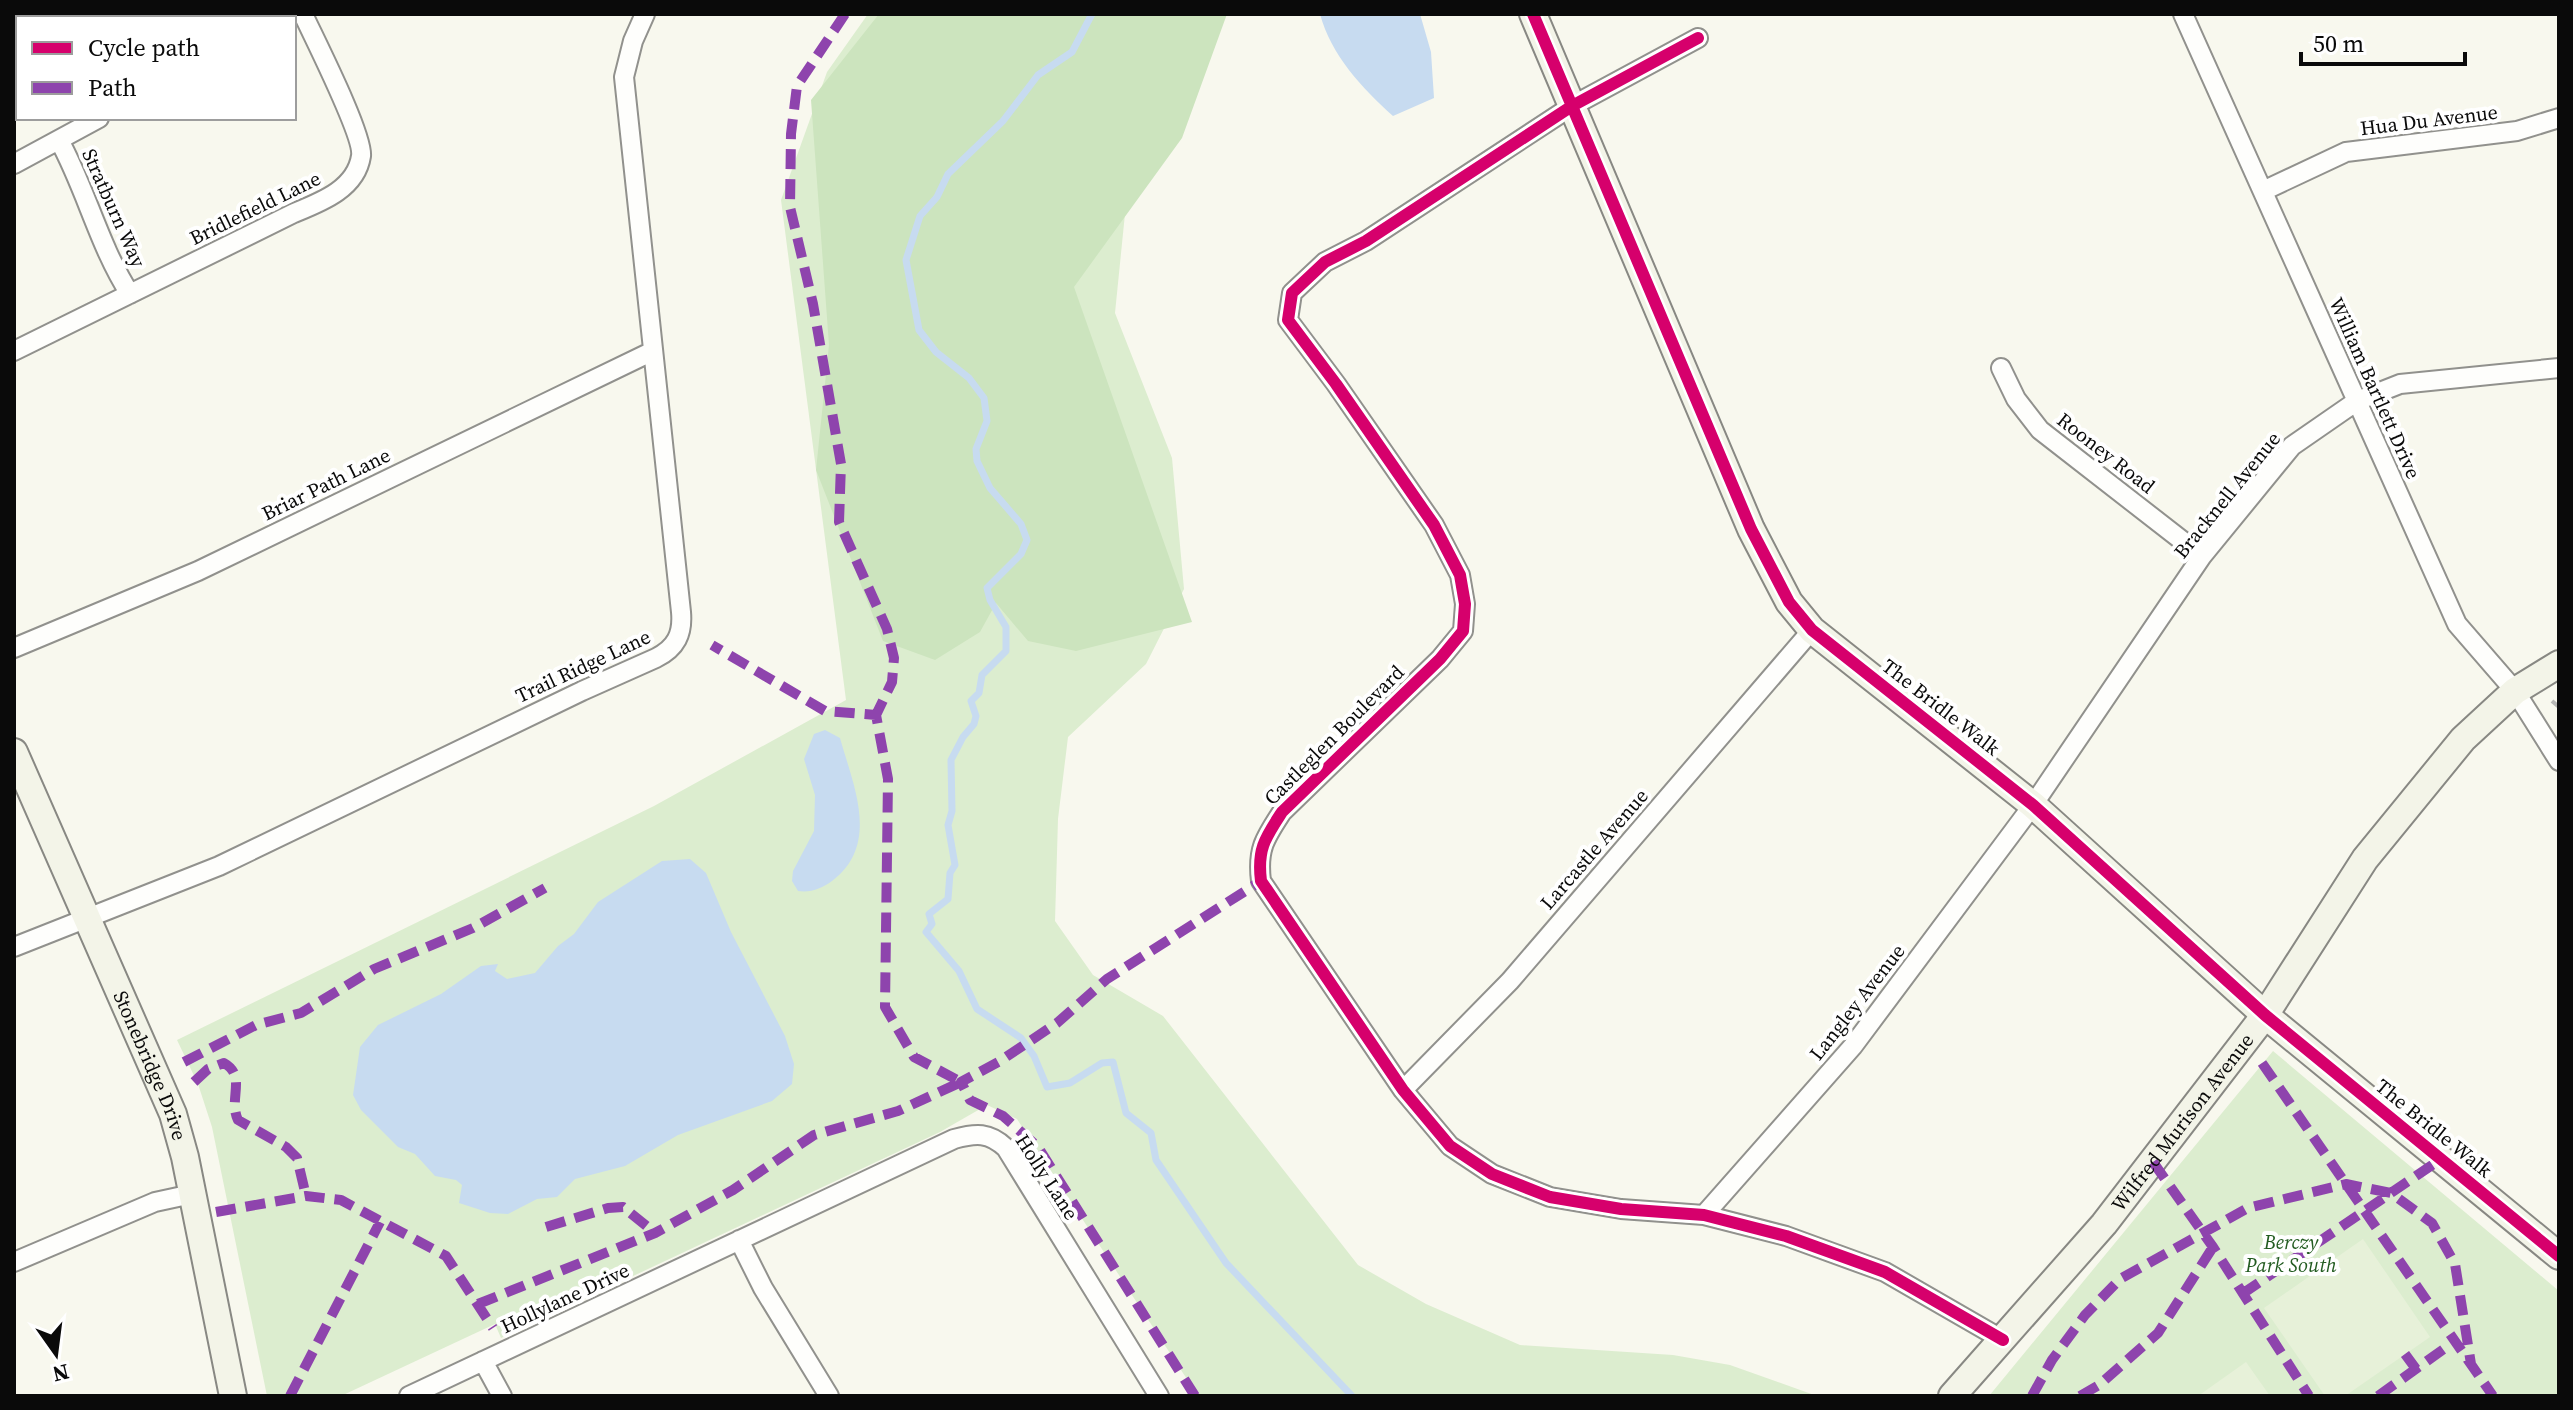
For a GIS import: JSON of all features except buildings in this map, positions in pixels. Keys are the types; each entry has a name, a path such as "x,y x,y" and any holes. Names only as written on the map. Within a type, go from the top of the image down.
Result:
{"street":[{"name":"Bridlefield Lane","path":"14,351 294,213 331,198 353,176 361,154 342,97 303,14"},
{"name":"Trail Ridge Lane","path":"14,947 245,855 656,658 678,639 682,625 624,77 633,41 645,14"},
{"name":"The Bridle Walk","path":"1533,14 1751,529 1789,602 1812,630 2033,805 2265,1015 2559,1256"},
{"name":"William Bartlett Drive","path":"2183,14 2457,624 2515,691 2559,761"},
{"name":"Castleglen Boulevard","path":"1698,38 1572,106 1366,241 1325,262 1292,293 1288,320 1434,525 1460,575 1465,604 1463,631 1440,659 1282,812 1264,839 1259,859 1261,881 1403,1090 1450,1146 1492,1174 1550,1197 1621,1209 1704,1215 1786,1236 1885,1272 2003,1340"},
{"name":"Hua Du Avenue","path":"2263,191 2346,152 2517,131 2559,118"},
{"name":"Stratburn Way","path":"14,164 95,120"},
{"name":"Stratburn Way","path":"59,140 81,183 110,260 130,294"},
{"name":"Briar Path Lane","path":"14,648 186,576 653,351"},
{"name":"Rooney Road","path":"2001,368 2016,399 2040,430 2202,556"},
{"name":"Bracknell Avenue","path":"2033,805 2202,556 2292,446 2357,401 2400,384 2559,368"},
{"name":"Larcastle Avenue","path":"1403,1090 1510,981 1812,630"},
{"name":"Wilfred Murison Avenue","path":"1952,1396 2104,1224 2265,1015 2365,859 2463,739 2515,691 2559,664"},
{"name":"Stonebridge Drive","path":"14,752 173,1114 233,1396"},
{"name":"Langley Avenue","path":"1704,1215 1853,1046 2033,805"},
{"name":"Holly Lane","path":"739,1240 954,1139 969,1135 995,1137 1006,1148 1159,1396"},
{"path":"14,1262 155,1202 192,1194"},
{"path":"739,1240 763,1288 829,1396"},
{"name":"Hollylane Drive","path":"409,1396 739,1240"},
{"path":"483,1361 502,1396"}],"path":[{"path":"2552,701 2559,707"}],"green space":[{"path":"868,14 1211,14 1127,194 1115,313 1172,458 1184,589 1146,664 1068,737 1058,819 1055,921 1093,975 1163,1016 1358,1265 1426,1304 1520,1345 1673,1355 1730,1365 1817,1396 1198,1396 1017,1119 987,1105 940,1132 501,1338 495,1324 341,1396 267,1396 212,1127 198,1084 177,1040 654,806 846,700 781,200 827,72"},
{"path":"879,14 1227,14 1182,138 1074,287 1192,622 1076,651 1028,641 996,603 980,632 935,660 883,641 816,470 829,345 811,100"},
{"name":"Berczy Park South","path":"2273,1051 2559,1291 2559,1396 1989,1396"},
{"path":"2363,1239 2430,1337 2345,1396 2325,1396 2264,1308"},
{"path":"2246,1362 2270,1396 2198,1396"}],"water":[{"path":"1320,14 1420,14 1431,52 1434,98 1393,116 1349,70 1332,43"},
{"path":"825,730 840,738 856,794 859,832 856,850 847,866 832,881 816,889 798,891 792,881 793,871 814,831 815,795 804,759 814,734"},
{"path":"690,859 706,873 731,932 785,1036 794,1064 792,1084 772,1101 678,1135 625,1166 575,1179 557,1197 537,1199 508,1214 490,1213 459,1203 462,1185 456,1180 435,1176 415,1154 398,1147 361,1110 353,1095 360,1047 378,1025 441,994 481,966 498,964 495,971 507,979 535,973 558,946 574,934 598,902 662,861"}],"waterway":[{"path":"1092,14 1072,52 1038,75 1003,121 948,174 937,197 920,216 906,260 919,330 936,352 969,378 984,398 987,421 976,449 977,461 990,488 1021,524 1027,540 1021,554 987,588 990,600 1006,627 1006,651 982,675 979,693 971,701 976,716 974,724 951,760 952,811 948,825 955,865 950,873 948,899 929,914 932,924 926,932 959,971 977,1009 1021,1038 1034,1056 1047,1087 1070,1083 1102,1063 1113,1062 1126,1113 1151,1133 1156,1160 1226,1263 1352,1396"}],"marked path":[{"path":"845,14 797,86 791,134 790,207 813,304 841,464 839,522 887,629 894,658 892,682 876,715"},
{"path":"478,1304 655,1233 733,1190 814,1135 898,1111 961,1082 914,1057 885,1007 888,779 876,715 825,711 712,645"},
{"path":"1195,1396 1038,1147 1003,1116 970,1100 961,1082 1000,1061 1057,1023 1107,979 1261,881"},
{"path":"184,1062 256,1025 301,1013 374,969 473,928 545,888"},
{"path":"194,1082 208,1069 224,1063 231,1068 236,1081 235,1112 238,1120 286,1147 297,1158 306,1196"},
{"path":"2262,1063 2493,1396"},
{"path":"2242,1294 2441,1159"},
{"path":"2153,1162 2213,1247 2309,1396"},
{"path":"2032,1396 2052,1360 2085,1315 2120,1279 2248,1208 2346,1184 2391,1193 2432,1223 2455,1264 2471,1364"},
{"path":"216,1212 306,1196 341,1200 446,1256 493,1328"},
{"path":"546,1227 608,1208 623,1207 655,1233"},
{"path":"290,1396 380,1222"},
{"path":"2080,1396 2099,1385 2158,1333 2213,1247"},
{"path":"2378,1396 2455,1341"},
{"path":"2405,1354 2416,1369"}],"cycle path":[{"path":"1533,14 1751,529 1789,602 1812,630 2033,805 2265,1015 2559,1256"},
{"path":"1698,38 1572,106 1366,241 1325,262 1292,293 1288,320 1434,525 1460,575 1465,604 1463,631 1440,659 1282,812 1264,844 1260,860 1261,881 1403,1090 1450,1146 1492,1174 1550,1197 1621,1209 1704,1215 1786,1236 1885,1272 2003,1340"}]}
